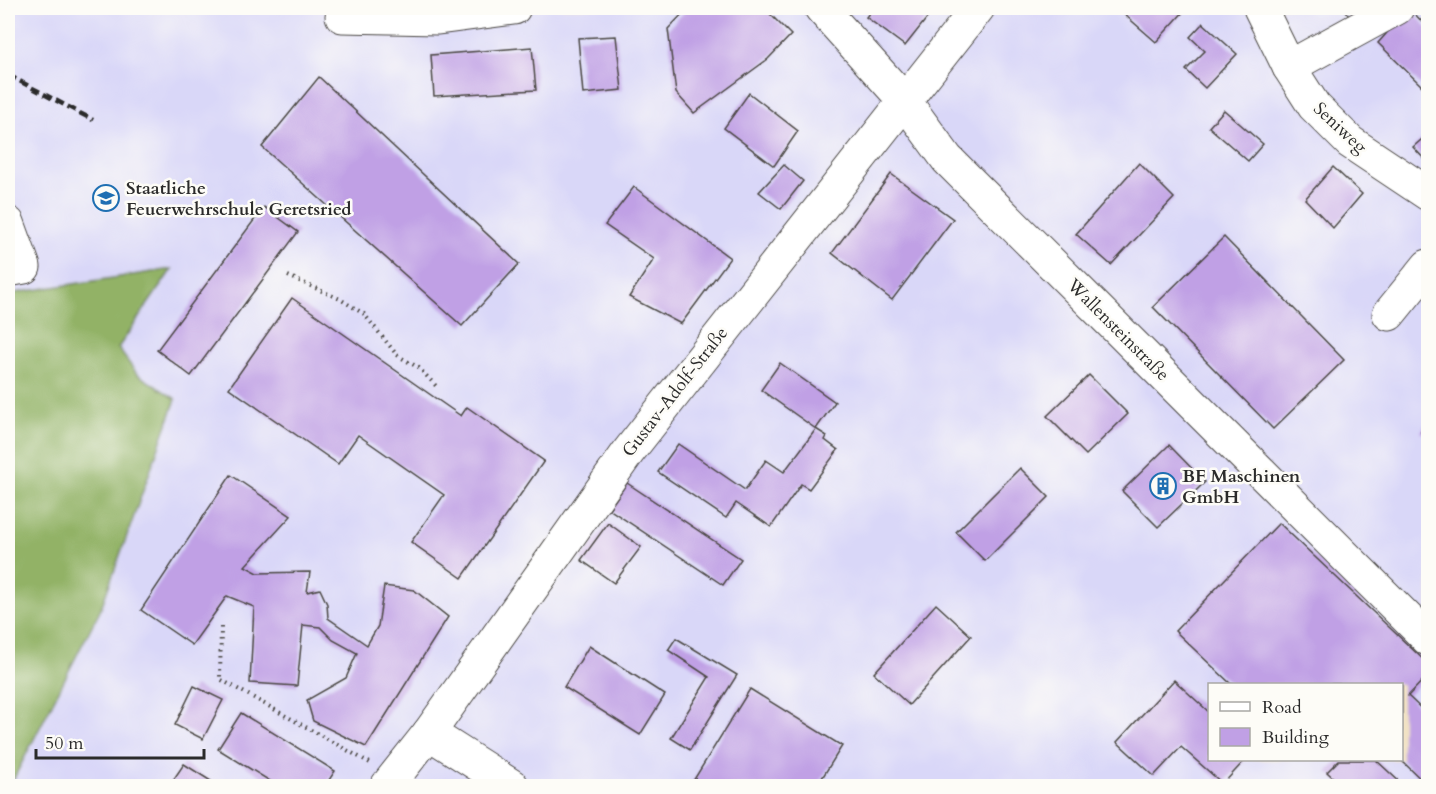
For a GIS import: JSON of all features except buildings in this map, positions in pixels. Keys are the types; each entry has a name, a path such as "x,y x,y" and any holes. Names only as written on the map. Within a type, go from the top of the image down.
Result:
{"street":[{"path":"342,16 438,18 514,8"},
{"name":"Wallensteinstraße","path":"821,8 904,100 947,159 1428,639"},
{"name":"Gustav-Adolf-Straße","path":"391,782 429,733 629,451 978,8"},
{"name":"Seniweg","path":"1260,8 1289,68 1314,106 1350,142 1428,195"},
{"path":"1289,68 1397,8"},
{"path":"8,223 24,267 8,270"},
{"path":"1389,314 1428,266"},
{"path":"429,733 512,786"}],"path":[{"path":"288,276 340,299 364,314 397,355 419,368 438,388"},
{"path":"221,627 220,679 391,782"}],"shaded area":[{"path":"8,8 1428,8 1428,786 10,786 101,608 176,399 137,374 118,349 171,269 8,294"}],"green space":[{"path":"172,269 118,348 137,374 176,399 101,608 8,786 8,294"}],"railway":[{"path":"8,75 93,120"}],"place":[{"name":"Staatliche Feuerwehrschule Geretsried","path":"106,198"},
{"name":"BF Maschinen GmbH","path":"1163,486"}]}
